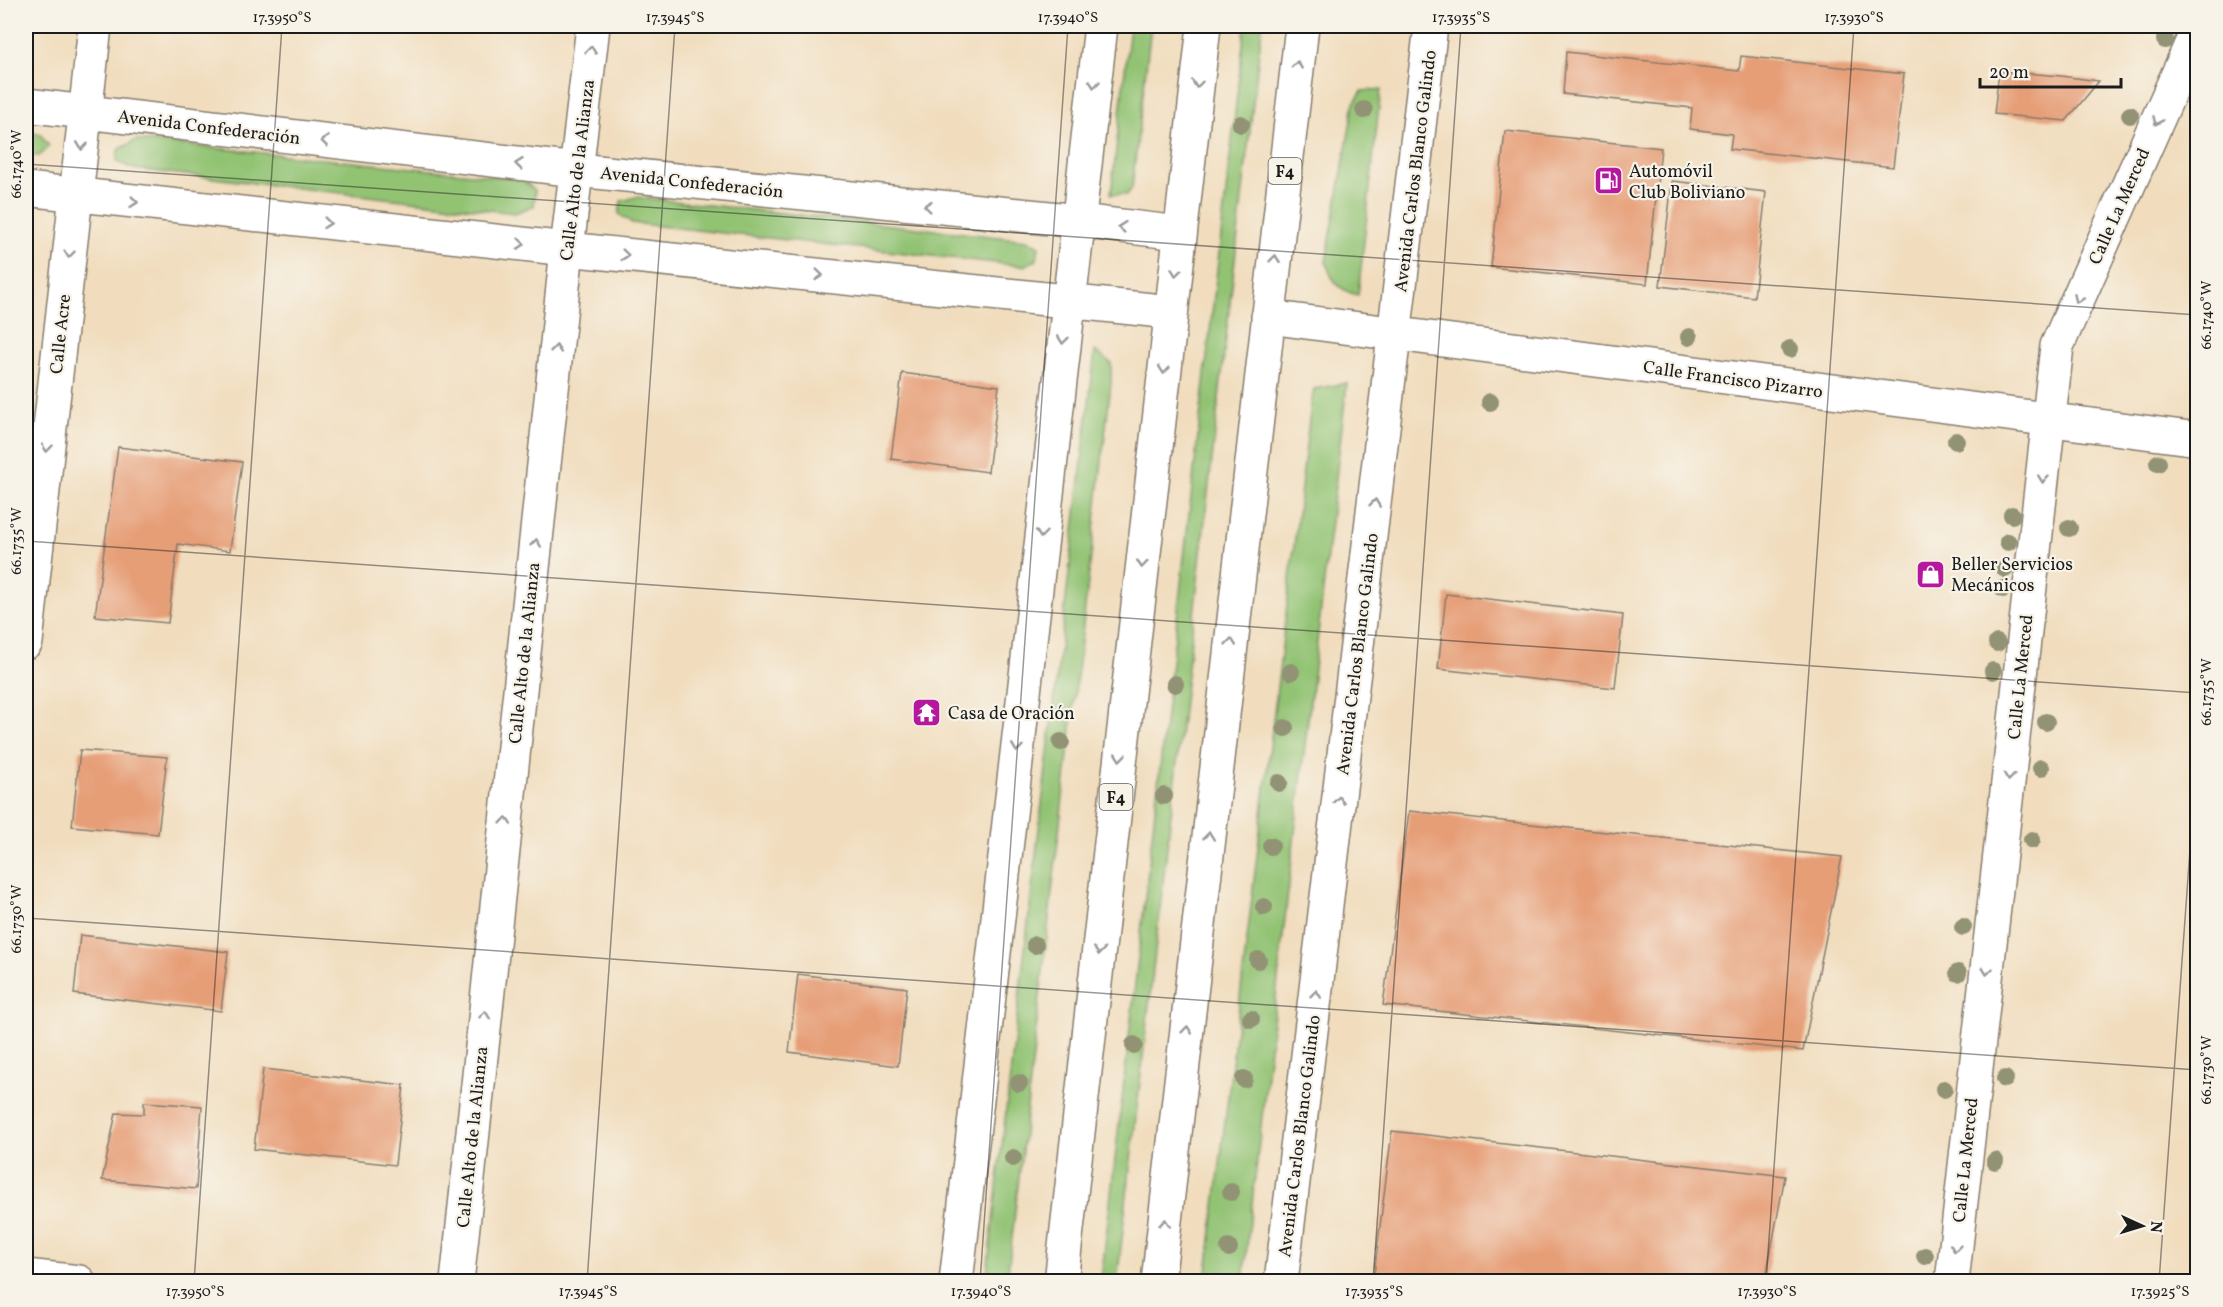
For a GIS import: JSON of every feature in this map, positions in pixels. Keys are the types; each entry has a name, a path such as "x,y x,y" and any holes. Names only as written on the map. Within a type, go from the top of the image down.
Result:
{"street":[{"name":"Calle Acre","path":"26,642 95,26"},
{"name":"Calle Alto de la Alianza","path":"457,1281 567,249 593,26"},
{"path":"956,1281 1101,26"},
{"name":"F4","path":"1061,1281 1204,26"},
{"name":"F4","path":"1158,1281 1302,26"},
{"name":"Avenida Carlos Blanco Galindo","path":"1281,1281 1431,26"},
{"name":"Calle La Merced","path":"1952,1281 2057,346 2198,29"},
{"name":"Avenida Confederación","path":"26,105 577,171 1180,233"},
{"path":"26,189 567,249 1171,312"},
{"name":"Calle Francisco Pizarro","path":"1268,317 2198,439"},
{"path":"26,1276 79,1281"}],"green space":[{"path":"1130,26 1151,26 1132,188 1127,195 1111,194"},
{"path":"1245,26 1262,26 1117,1281 1101,1281"},
{"path":"1381,89 1358,295 1346,291 1337,284 1326,262 1354,103 1362,91"},
{"path":"26,133 40,134 49,146 39,156 26,155"},
{"path":"136,140 521,179 535,190 534,206 515,213 134,169 117,162 118,150"},
{"path":"636,197 1027,240 1039,246 1037,260 1023,266 632,223 619,214 621,201"},
{"path":"1095,351 1111,363 1111,383 1007,1281 986,1281"},
{"path":"1347,383 1243,1281 1206,1281 1311,404 1314,389"}],"building":[{"path":"1566,52 1739,71 1741,56 1904,74 1893,167 1730,149 1732,134 1690,129 1692,108 1563,94"},
{"path":"1999,71 2099,81 2066,121 1994,114"},
{"path":"1505,131 1661,148 1647,284 1491,267"},
{"path":"1672,181 1766,192 1754,297 1660,286"},
{"path":"902,373 999,386 988,472 891,459"},
{"path":"118,447 242,462 230,551 178,544 168,623 95,616"},
{"path":"1446,594 1623,615 1615,688 1438,669"},
{"path":"80,750 167,757 158,834 72,826"},
{"path":"1409,811 1842,857 1803,1051 1383,1005"},
{"path":"80,935 228,952 221,1011 74,994"},
{"path":"798,974 907,988 898,1066 789,1052"},
{"path":"263,1069 404,1085 395,1165 254,1149"},
{"path":"144,1102 202,1106 196,1189 102,1180 116,1113 144,1114"},
{"path":"1392,1131 1785,1176 1765,1282 1373,1282"}],"place":[{"name":"Automóvil Club Boliviano","path":"1608,181"},
{"name":"Beller Servicios Mecánicos","path":"1930,574"},
{"name":"Casa de Oración","path":"927,713"}]}
